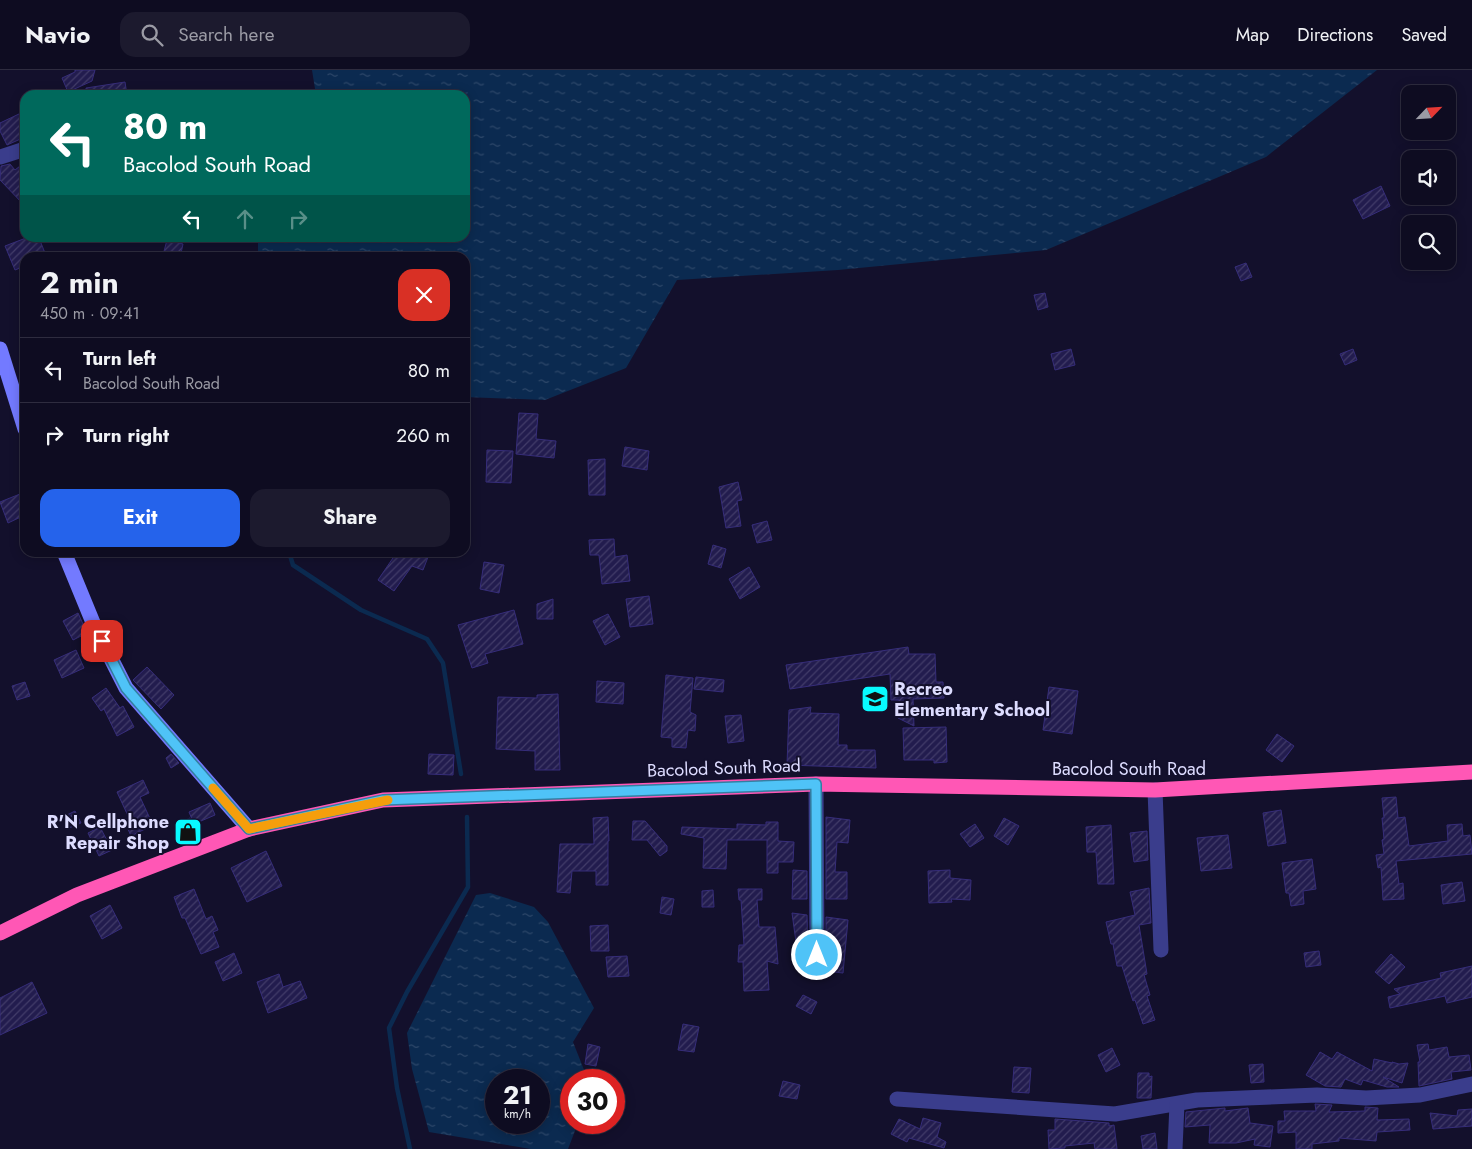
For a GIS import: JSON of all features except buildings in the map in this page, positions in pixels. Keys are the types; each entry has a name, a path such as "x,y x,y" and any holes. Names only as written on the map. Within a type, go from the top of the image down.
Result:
{"highway":[{"name":"Bacolod South Road","path":"0,933 77,895 249,829 383,800 816,784 1155,790 1472,772"}],"street":[{"path":"0,157 20,151"},
{"path":"0,349 20,413"},
{"path":"66,557 94,625 126,688 249,829"},
{"path":"816,784 817,955"},
{"path":"1155,790 1161,950"},
{"path":"897,1099 1115,1114 1197,1100 1317,1095 1366,1098 1420,1095 1472,1084"},
{"path":"1175,1149 1177,1104"}],"water":[{"path":"312,70 1377,70 1266,157 1046,250 838,270 677,280 626,368 545,400 470,397 470,252 258,252 258,242 470,242 470,90 315,90"},
{"path":"490,893 534,907 548,922 594,1008 573,1042 584,1069 560,1069 560,1134 574,1134 568,1149 531,1149 429,1132 412,1069 407,1033 476,895"}],"waterway":[{"path":"291,557 293,565 361,610 427,639 443,663 461,774"},
{"path":"410,1149 397,1088 389,1028 407,992 468,887 467,817"}],"slow traffic":[{"path":"213,788 249,829 388,800"}],"place":[{"name":"Recreo Elementary School","path":"875,699"},
{"name":"R'N Cellphone Repair Shop","path":"188,832"}],"route":[{"path":"102,641 126,688 249,829 383,800 816,784 817,955"}]}
